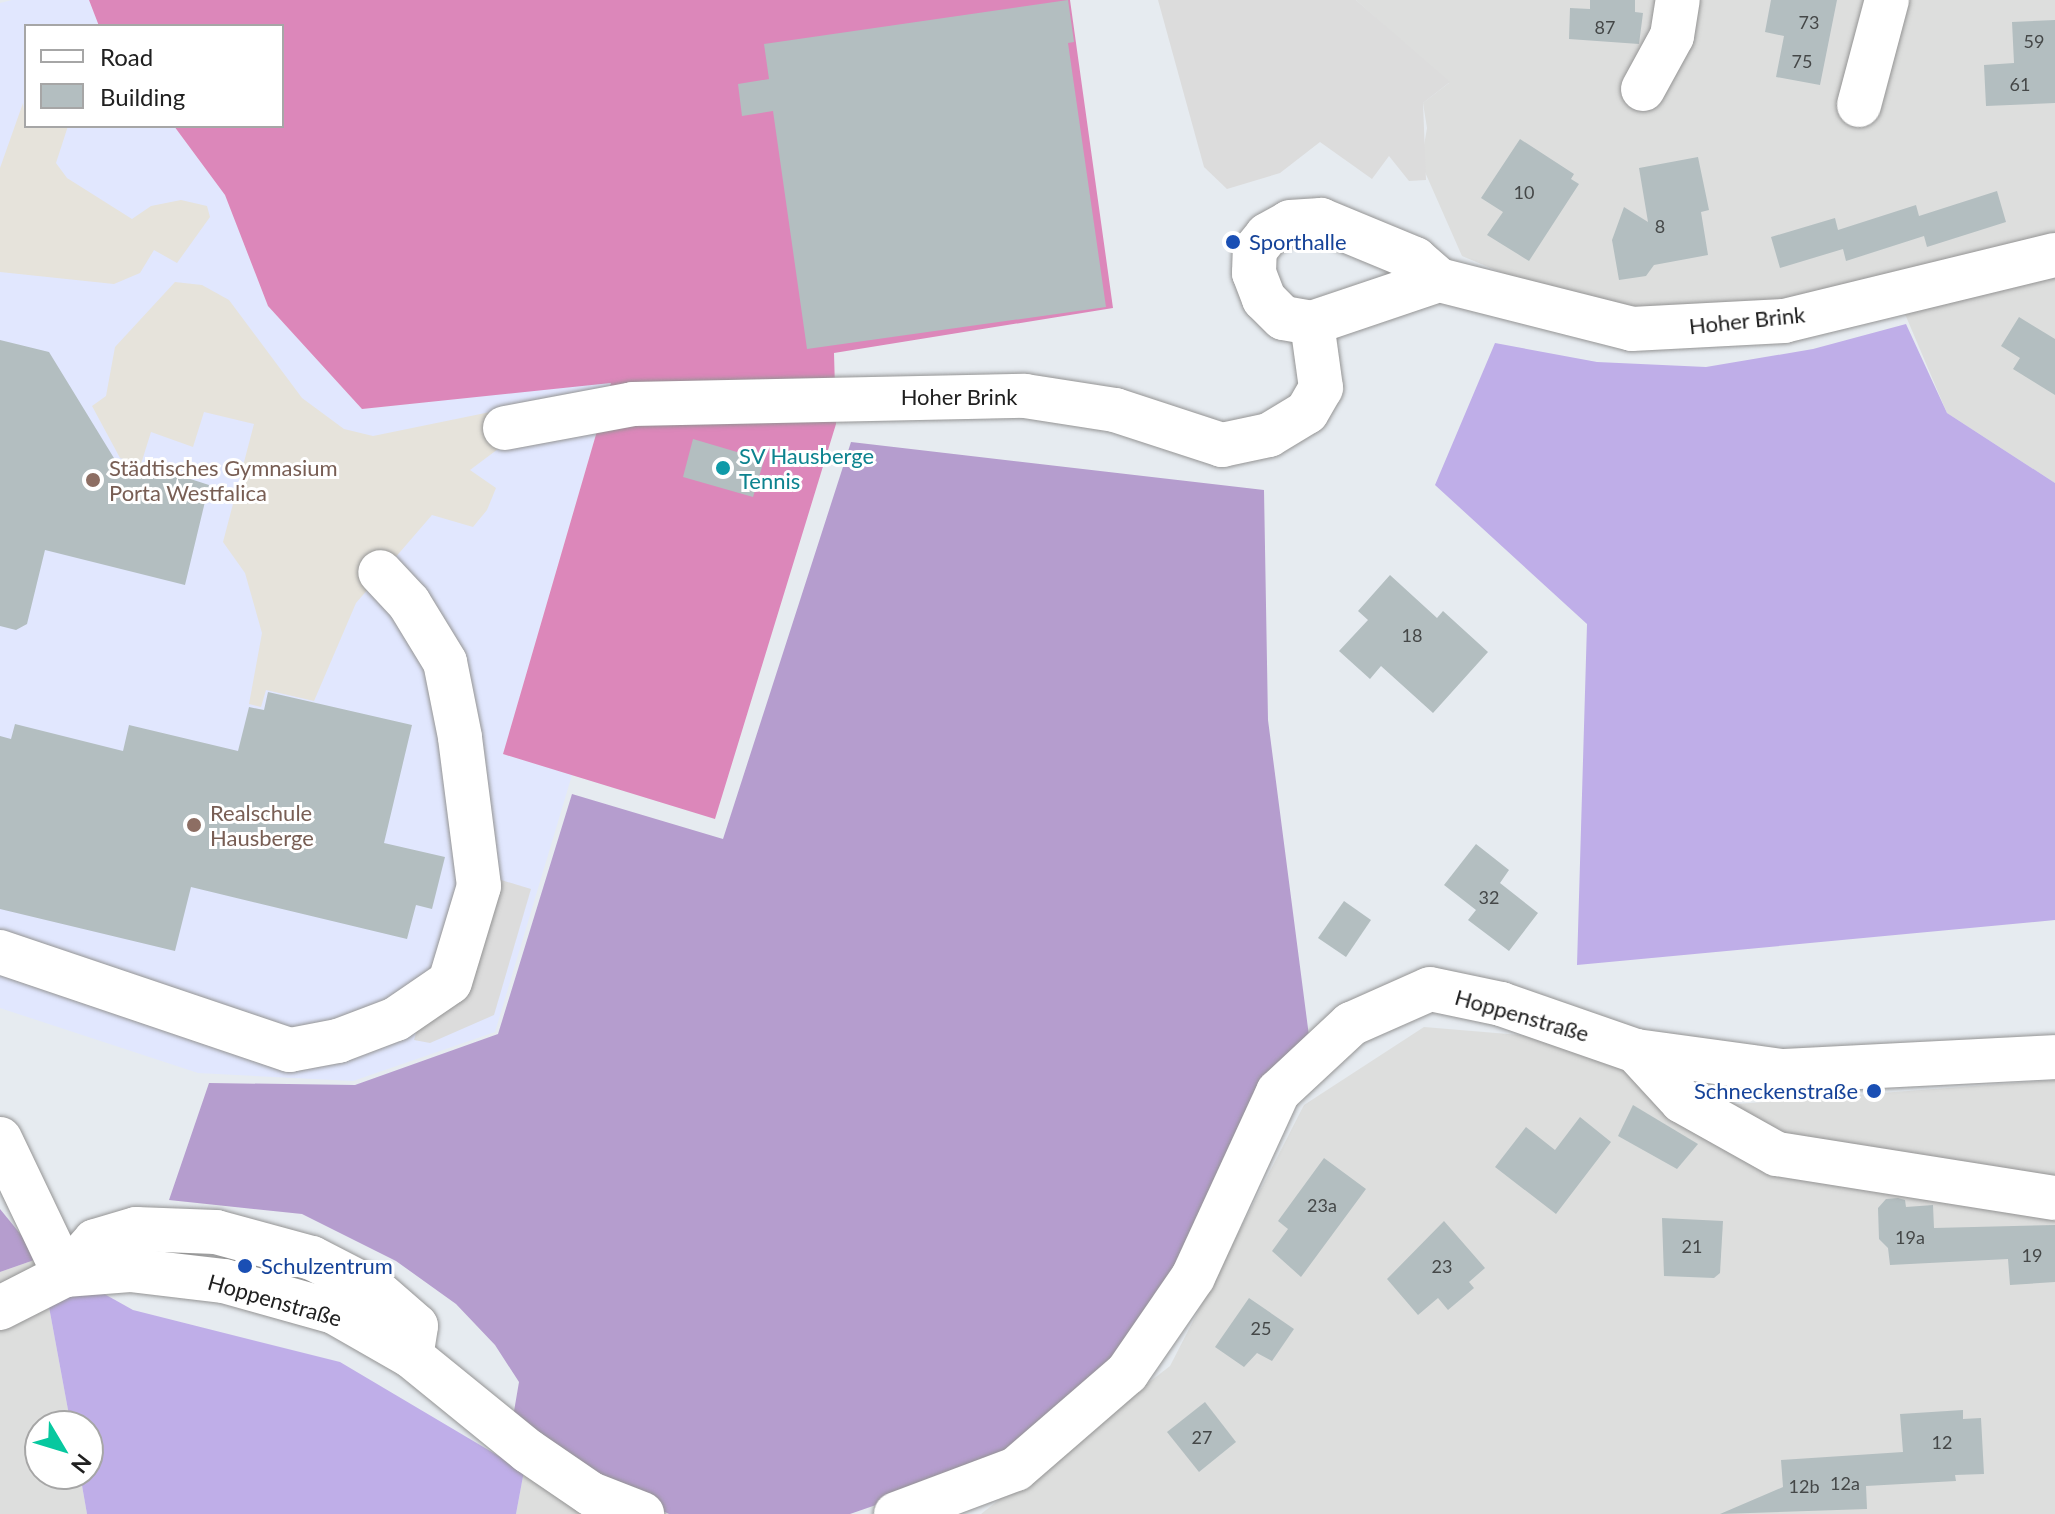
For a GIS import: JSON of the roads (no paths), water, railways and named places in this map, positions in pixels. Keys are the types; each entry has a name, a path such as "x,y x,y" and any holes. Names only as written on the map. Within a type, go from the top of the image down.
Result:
{"street":[{"path":"1643,89 1672,36 1678,0"},
{"path":"1859,105 1887,0"},
{"name":"Hoher Brink","path":"505,428 633,404 1025,396 1115,410 1222,445 1269,435 1307,412 1321,388 1312,323 1283,318 1264,299 1254,273 1255,250 1267,235 1290,222 1321,220 1365,235 1415,259 1439,280 1632,329 1784,321 2055,255"},
{"path":"1312,323 1439,280"},
{"path":"0,952 290,1050 338,1041 396,1019 450,982 479,886 460,737 445,662 409,603 380,572"},
{"name":"Hoppenstraße","path":"896,1514 1016,1469 1127,1373 1193,1277 1278,1092 1351,1024 1430,989 1501,1004 1636,1051 1782,1071 2055,1057"},
{"path":"1636,1051 1682,1101 1777,1154 2055,1198"},
{"path":"0,1139 65,1275"},
{"name":"Hoppenstraße","path":"0,1308 65,1275 130,1270 224,1281 334,1312 411,1356 540,1460 591,1494 642,1514"}],"place":[{"name":"Sporthalle","path":"1233,242"},
{"name":"SV Hausberge Tennis","path":"723,468"},
{"name":"Städtisches Gymnasium Porta Westfalica","path":"93,480"},
{"name":"Realschule Hausberge","path":"194,825"},
{"name":"Schneckenstraße","path":"1874,1091"},
{"name":"Schulzentrum","path":"245,1266"}]}
